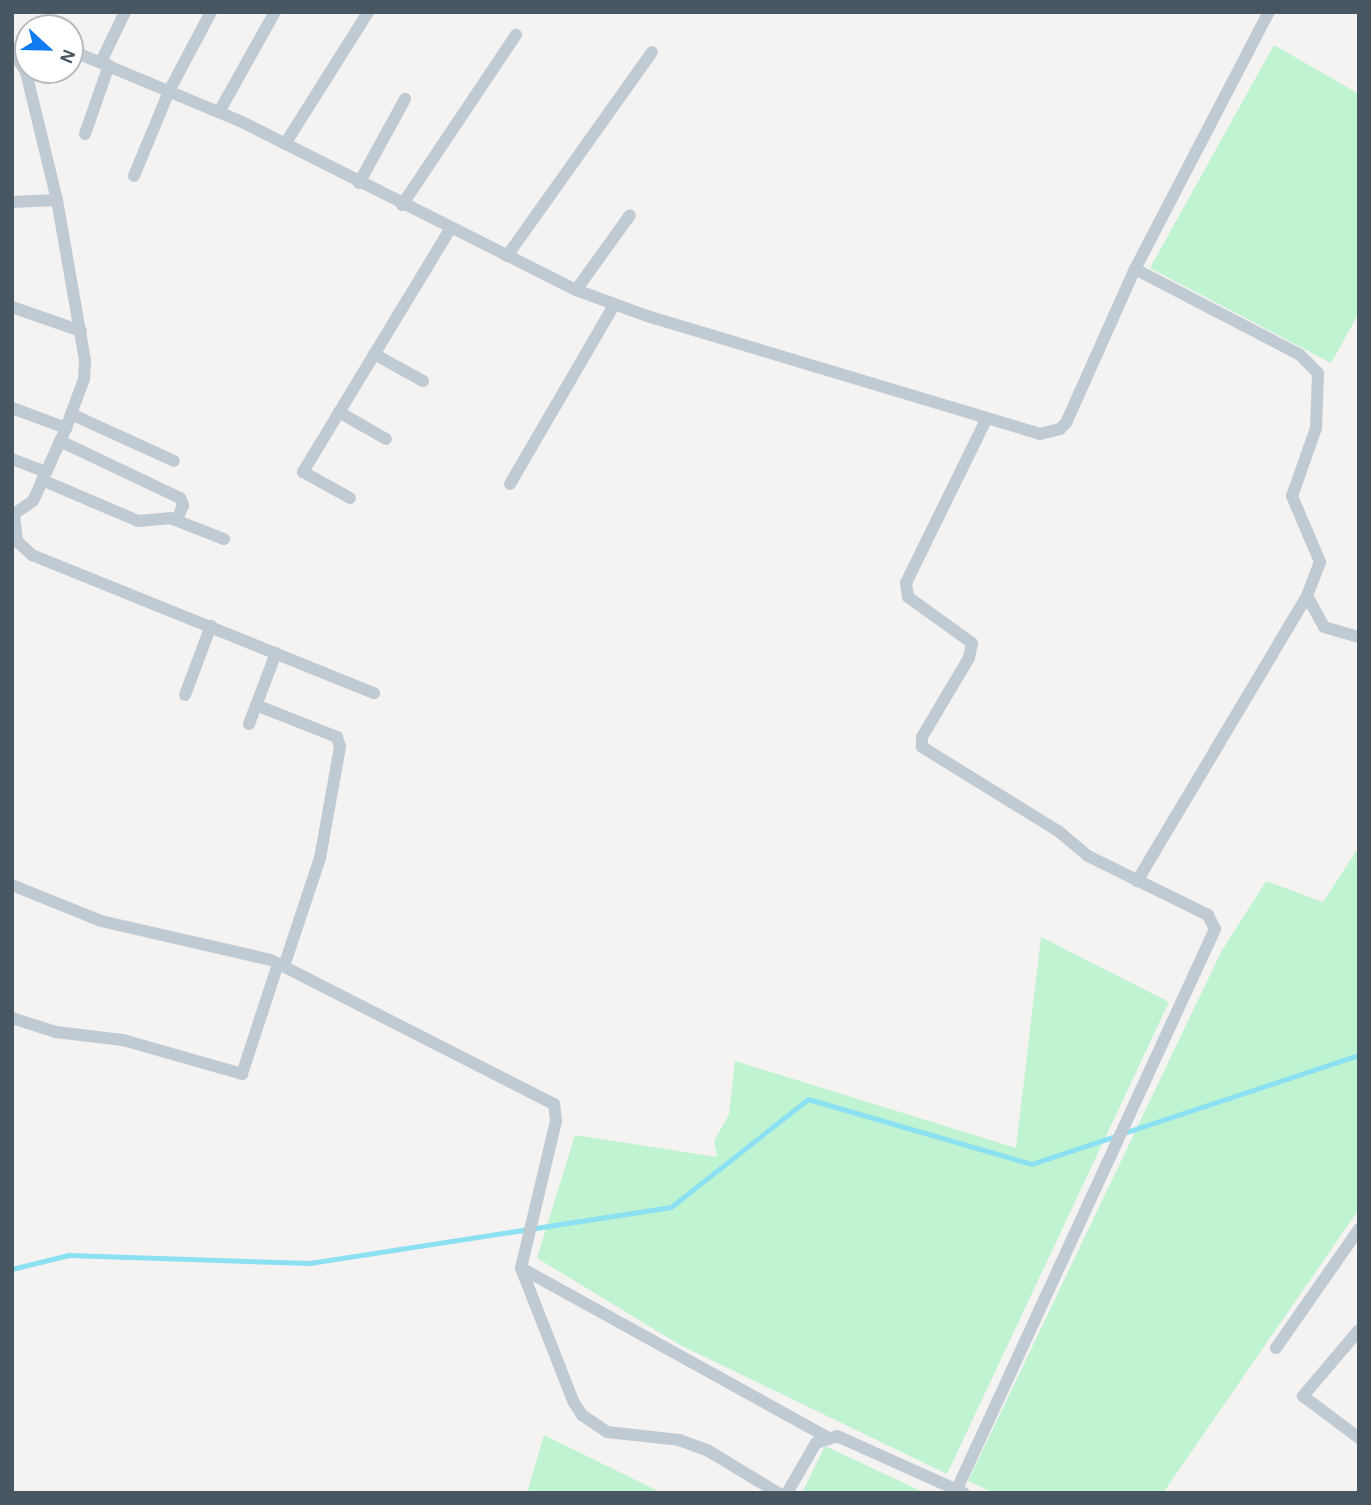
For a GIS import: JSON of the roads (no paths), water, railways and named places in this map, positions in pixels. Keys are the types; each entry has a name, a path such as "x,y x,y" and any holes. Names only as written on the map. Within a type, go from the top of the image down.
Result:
{"street":[{"path":"85,134 105,64 125,12"},
{"path":"134,176 169,91 211,12"},
{"path":"219,112 275,12"},
{"path":"285,144 368,12"},
{"path":"84,56 219,112 576,290 614,305 1027,433 1060,429 1136,268 1269,12"},
{"path":"402,205 516,35"},
{"path":"12,51 26,72 57,200 81,331 84,379 66,428 33,501 13,515 17,541 32,555 374,693"},
{"path":"507,256 652,52"},
{"path":"359,183 405,99"},
{"path":"12,202 57,200"},
{"path":"576,290 630,215"},
{"path":"350,498 303,472 450,229"},
{"path":"1136,268 1300,355 1318,373 1319,418 1292,496 1319,555 1307,596 1137,881"},
{"path":"510,484 614,305"},
{"path":"12,307 81,331"},
{"path":"374,354 423,382"},
{"path":"12,408 66,428"},
{"path":"339,412 386,439"},
{"path":"71,414 174,461"},
{"path":"521,1268 827,1437 837,1436 961,1491 1215,929 1208,915 1088,856 1059,831 922,747 922,737 969,657 972,643 908,597 906,583 986,420"},
{"path":"60,441 180,498 183,505 177,520"},
{"path":"12,459 138,521 177,520 224,539"},
{"path":"1307,596 1324,627 1359,637"},
{"path":"185,695 211,626"},
{"path":"249,724 276,653"},
{"path":"12,1018 56,1032 114,1038 242,1074 320,858 340,747 337,737 256,705"},
{"path":"12,886 101,921 281,965 554,1104 556,1121 525,1239 521,1268 582,1415 607,1432 679,1440 707,1450 778,1493"},
{"path":"1276,1348 1359,1229"},
{"path":"1359,1330 1303,1396 1359,1438"},
{"path":"787,1493 804,1458 827,1437"}],"waterway":[{"path":"1124,1133 1359,1055"},
{"path":"12,1269 69,1255 310,1263 671,1207 808,1099 1032,1164 1116,1136"}]}
